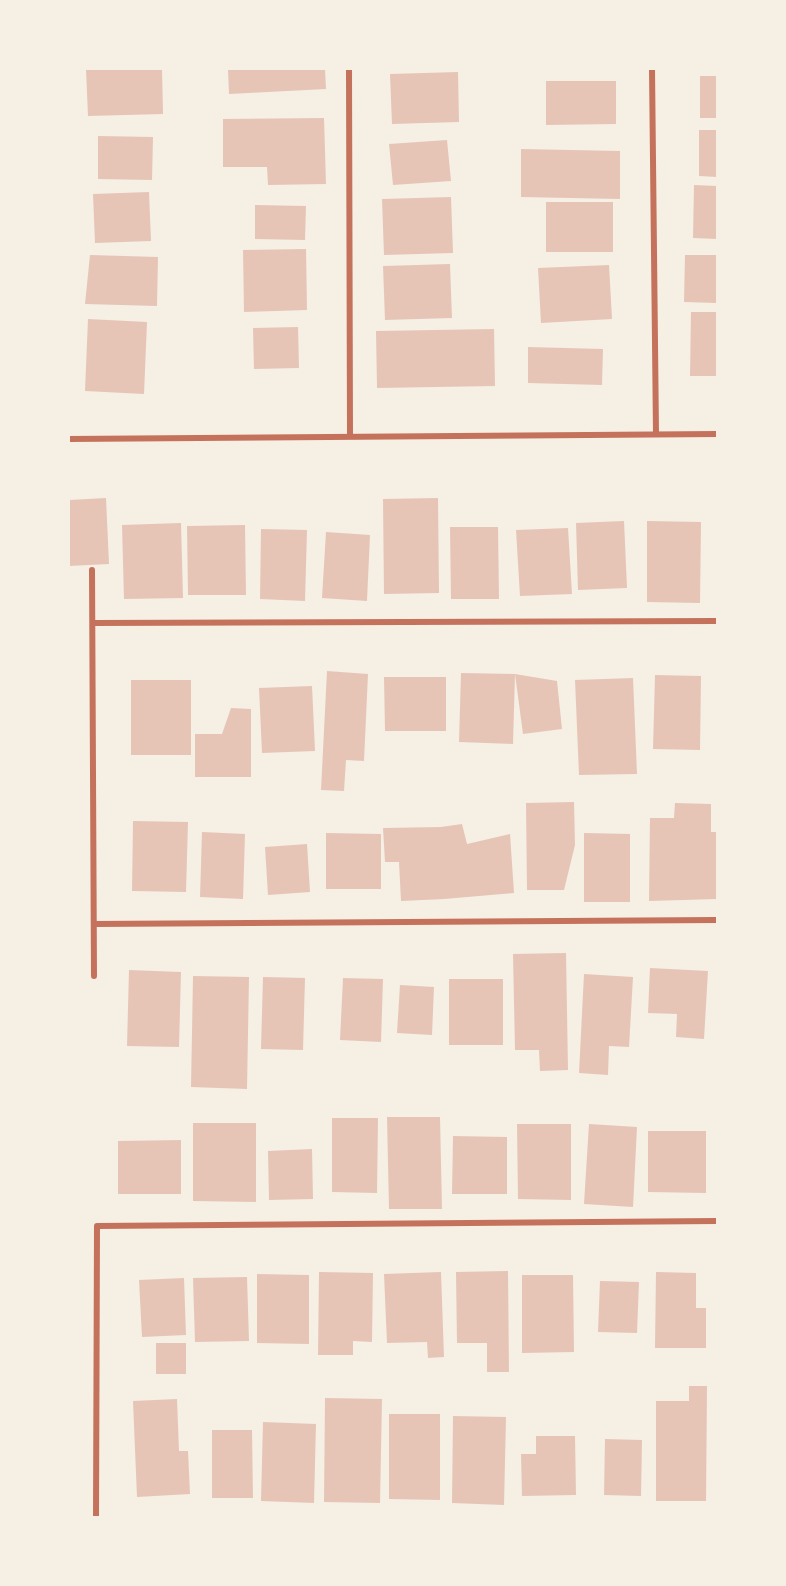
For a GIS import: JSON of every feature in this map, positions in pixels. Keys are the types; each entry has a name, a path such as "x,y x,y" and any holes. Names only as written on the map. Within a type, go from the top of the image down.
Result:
{"street":[{"path":"350,69 350,437"},
{"path":"652,69 656,435"},
{"path":"69,439 717,434"},
{"path":"92,570 94,976"},
{"path":"93,623 717,621"},
{"path":"94,924 717,920"},
{"path":"96,1517 97,1226 717,1221"}],"building":[{"path":"86,69 162,69 163,114 88,116"},
{"path":"228,69 325,69 326,89 229,94"},
{"path":"458,72 459,122 392,124 390,74"},
{"path":"700,76 717,76 717,118 700,118"},
{"path":"546,81 616,81 616,124 546,125"},
{"path":"324,118 326,184 268,185 267,167 223,167 223,119"},
{"path":"699,130 717,130 717,177 699,176"},
{"path":"98,136 153,137 152,180 98,179"},
{"path":"447,140 451,181 393,185 389,144"},
{"path":"521,149 620,151 620,199 521,197"},
{"path":"694,185 717,186 717,239 693,238"},
{"path":"149,192 151,241 95,243 93,194"},
{"path":"451,197 453,253 384,255 382,199"},
{"path":"546,202 613,202 613,252 546,252"},
{"path":"255,205 306,206 305,240 255,239"},
{"path":"306,249 307,310 244,312 243,250"},
{"path":"90,255 158,257 157,306 85,304"},
{"path":"685,255 717,255 717,303 684,302"},
{"path":"450,264 452,318 385,320 383,266"},
{"path":"609,265 612,319 541,323 538,268"},
{"path":"691,312 717,312 717,376 690,376"},
{"path":"88,319 147,322 144,394 85,391"},
{"path":"298,327 299,368 254,369 253,328"},
{"path":"494,329 495,386 377,388 376,331"},
{"path":"528,347 603,349 602,385 528,383"},
{"path":"106,498 109,564 69,566 69,500"},
{"path":"438,498 439,593 384,594 383,499"},
{"path":"624,521 627,588 578,590 576,523"},
{"path":"647,521 701,522 700,603 647,602"},
{"path":"181,523 183,598 124,599 122,525"},
{"path":"245,525 246,595 188,595 187,526"},
{"path":"450,527 498,527 499,599 451,599"},
{"path":"568,528 572,594 520,596 516,530"},
{"path":"261,529 307,530 305,601 260,599"},
{"path":"326,532 370,535 367,601 322,598"},
{"path":"327,671 368,674 364,761 346,760 344,791 321,790"},
{"path":"461,673 515,674 513,744 459,742"},
{"path":"515,674 557,681 562,729 523,734"},
{"path":"655,675 701,676 700,750 653,749"},
{"path":"384,677 446,677 446,731 385,731"},
{"path":"633,678 637,774 579,775 575,680"},
{"path":"131,680 191,680 191,755 131,755"},
{"path":"312,686 315,751 262,753 259,688"},
{"path":"231,708 251,709 251,777 195,777 195,734 222,734"},
{"path":"574,802 575,845 564,890 527,890 526,803"},
{"path":"675,803 711,804 711,832 717,832 717,899 649,901 650,818 674,818"},
{"path":"133,821 188,822 186,892 132,891"},
{"path":"462,824 467,844 510,834 514,893 401,901 399,862 385,862 383,828 441,827"},
{"path":"202,832 245,834 243,899 200,897"},
{"path":"326,833 381,834 381,889 326,889"},
{"path":"584,833 630,834 630,902 584,902"},
{"path":"307,844 310,892 268,895 265,847"},
{"path":"566,953 568,1070 540,1071 539,1050 515,1050 513,954"},
{"path":"650,968 708,971 704,1039 676,1037 677,1014 648,1013"},
{"path":"129,970 181,972 179,1047 127,1046"},
{"path":"584,974 633,977 629,1047 609,1046 608,1075 579,1073"},
{"path":"193,976 249,977 247,1089 191,1087"},
{"path":"263,977 305,978 303,1050 261,1049"},
{"path":"343,978 383,979 381,1042 340,1040"},
{"path":"449,979 503,979 503,1045 449,1045"},
{"path":"400,985 434,987 432,1035 397,1033"},
{"path":"387,1117 440,1117 442,1209 389,1209"},
{"path":"332,1118 378,1118 377,1193 332,1192"},
{"path":"193,1123 256,1123 256,1202 193,1201"},
{"path":"517,1124 571,1124 571,1200 518,1199"},
{"path":"589,1124 637,1127 633,1207 584,1204"},
{"path":"648,1131 706,1131 706,1193 648,1192"},
{"path":"453,1136 507,1137 507,1194 452,1194"},
{"path":"181,1140 181,1194 118,1194 118,1141"},
{"path":"312,1149 313,1199 269,1200 268,1151"},
{"path":"508,1271 509,1372 487,1372 487,1343 457,1343 456,1272"},
{"path":"319,1272 373,1273 372,1342 353,1341 353,1355 318,1355"},
{"path":"441,1272 444,1357 428,1358 427,1342 387,1343 384,1274"},
{"path":"656,1272 696,1273 696,1308 706,1308 706,1348 655,1348"},
{"path":"257,1274 309,1275 309,1344 257,1343"},
{"path":"522,1275 573,1275 574,1352 522,1353"},
{"path":"247,1277 249,1341 195,1342 193,1278"},
{"path":"184,1278 186,1335 142,1337 139,1280"},
{"path":"600,1281 639,1282 637,1333 598,1332"},
{"path":"156,1343 186,1343 186,1374 156,1374"},
{"path":"689,1386 707,1386 706,1501 656,1501 656,1401 689,1401"},
{"path":"325,1398 382,1399 380,1503 324,1502"},
{"path":"177,1399 179,1451 188,1451 190,1494 137,1497 133,1401"},
{"path":"389,1414 440,1414 440,1500 389,1499"},
{"path":"453,1416 506,1417 504,1505 452,1503"},
{"path":"263,1422 316,1424 314,1503 261,1501"},
{"path":"212,1430 252,1430 253,1498 212,1498"},
{"path":"536,1436 575,1436 576,1495 522,1496 521,1454 536,1454"},
{"path":"605,1439 642,1440 641,1496 604,1495"}]}
